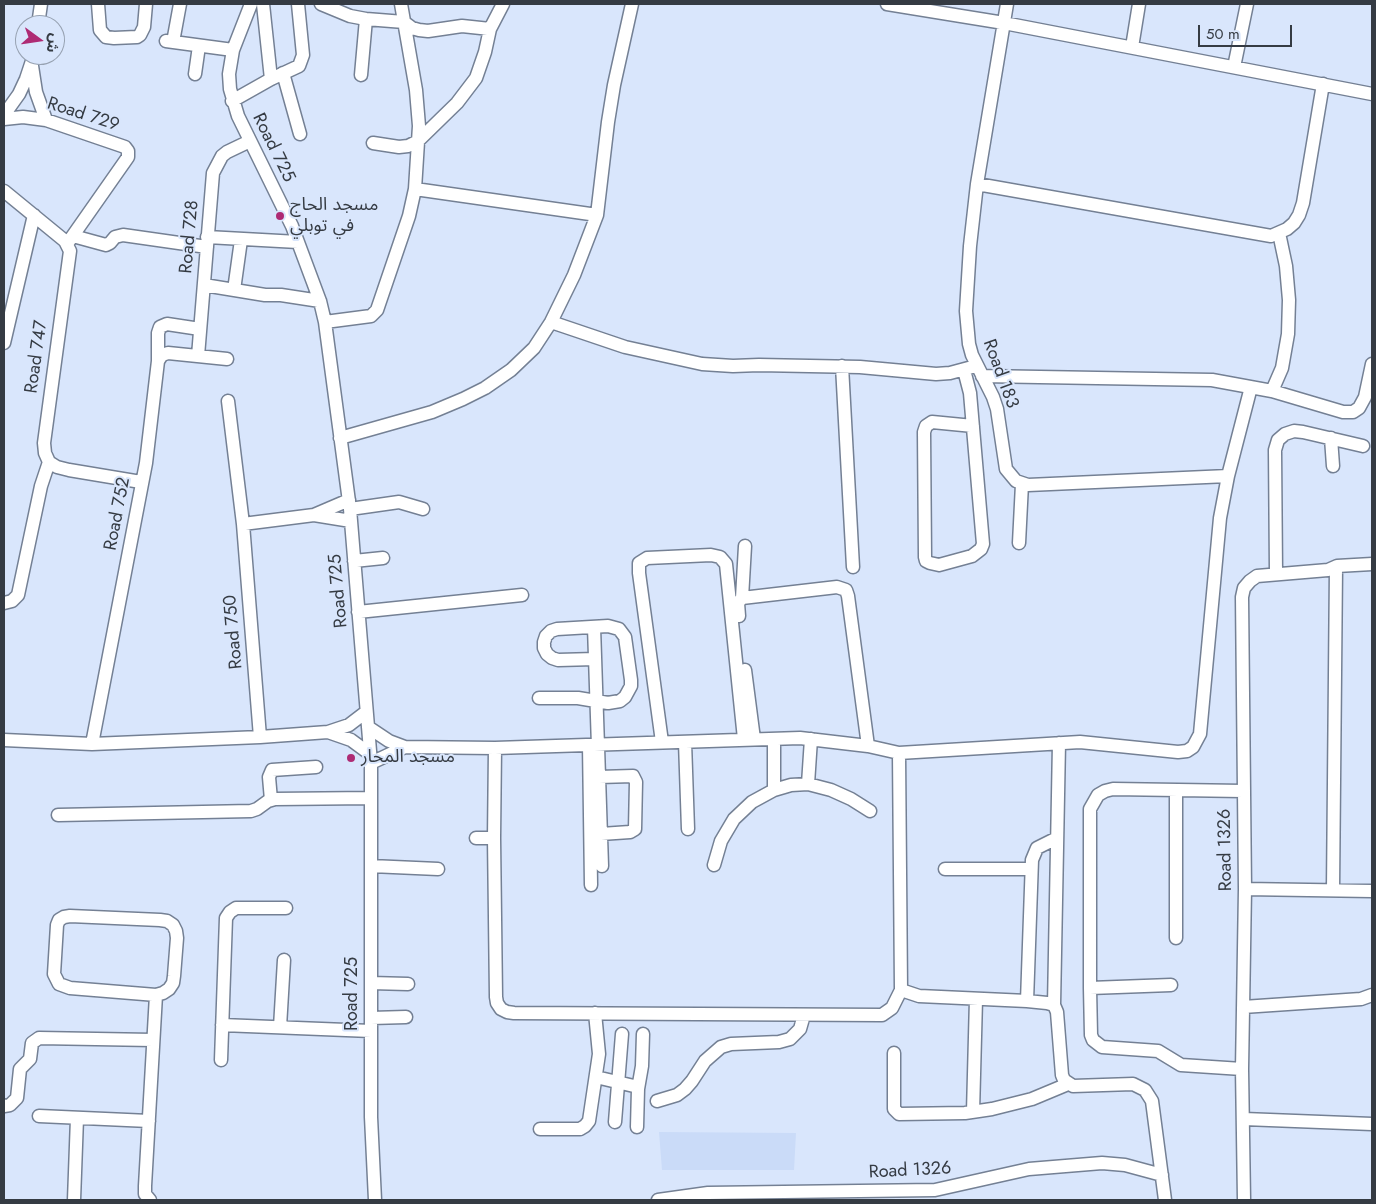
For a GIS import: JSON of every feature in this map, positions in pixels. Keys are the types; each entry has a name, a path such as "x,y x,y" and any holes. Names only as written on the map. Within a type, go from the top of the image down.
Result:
{"street":[{"path":"98,4 100,30 106,36 114,38 140,35 144,27 146,4"},
{"path":"180,4 170,42 233,50"},
{"name":"Road 725","path":"251,4 233,50 229,74 232,101 298,242 320,301 325,322 350,510 370,758 371,1117 375,1200"},
{"path":"263,4 271,79"},
{"path":"232,101 299,66 303,55 298,4"},
{"path":"321,4 336,11 366,19 404,22 412,28 428,31 462,26 490,29"},
{"path":"325,322 371,316 377,310 406,225 415,189 418,101 401,4"},
{"path":"372,143 399,147 408,146 418,141 457,103 476,78 485,52 490,29 503,4"},
{"path":"340,438 432,412 485,388 511,370 534,348 551,322 574,274 597,214 609,112 632,4"},
{"path":"887,4 1004,23 1372,94"},
{"name":"Road 183","path":"1007,4 977,184 970,246 966,311 974,371 994,397 1006,469 1010,476 1022,484"},
{"path":"1132,47 1139,4"},
{"path":"1234,67 1247,4"},
{"path":"361,75 366,19"},
{"path":"195,74 199,46"},
{"path":"4,115 19,94 31,65"},
{"path":"34,65 36,92 46,120"},
{"path":"283,73 300,134"},
{"path":"977,184 1271,236 1294,223 1303,204 1323,84"},
{"name":"Road 729","path":"4,119 22,117 46,120 124,147 128,151 128,157 70,240"},
{"name":"Road 728","path":"198,356 212,179 215,167 227,152 250,141"},
{"path":"415,189 597,214"},
{"path":"4,191 70,240 104,244 110,243 115,237 120,235 207,242 242,240 298,242"},
{"path":"4,344 34,215"},
{"path":"1272,392 1282,368 1288,334 1286,266 1279,233"},
{"name":"Road 747","path":"49,462 45,453 44,443 70,255 70,240"},
{"path":"234,290 242,240"},
{"path":"204,285 320,301"},
{"path":"551,322 625,347 702,364 733,366 842,366 936,374 974,371 1212,380 1272,392 1343,412 1353,412 1360,408 1365,397 1372,364"},
{"name":"Road 752","path":"92,744 150,435 158,361 158,333 160,327 167,324 200,329"},
{"path":"158,361 162,355 168,353 227,359"},
{"path":"842,366 853,567"},
{"path":"973,426 932,422 926,426 924,432 925,560 930,563 939,564 972,556 981,549 983,544 973,426 970,393 974,371"},
{"path":"328,732 351,740 370,758 405,747 495,748 774,738 811,739 868,746 899,753 1080,742 1178,752 1186,751 1198,741 1200,734 1220,518 1228,476 1251,387"},
{"name":"Road 750","path":"228,401 243,524 260,737"},
{"path":"1276,574 1275,450 1278,440 1285,434 1294,431 1363,446"},
{"path":"1332,438 1333,466"},
{"path":"4,603 12,601 18,595 41,486 49,462 57,467 69,470 141,482"},
{"path":"1020,543 1022,484 1228,476"},
{"path":"243,524 399,502 423,509"},
{"path":"314,515 350,510"},
{"path":"745,546 742,598 739,600 738,608 749,739"},
{"path":"662,742 639,563 647,558 711,555 720,557 726,564 749,739"},
{"path":"354,560 383,558"},
{"name":"Road 1326","path":"1244,1200 1242,1069 1244,889 1242,597 1244,588 1257,576 1372,564"},
{"path":"1332,568 1333,889"},
{"path":"742,598 840,587 846,590 868,746"},
{"path":"358,612 522,595"},
{"path":"591,885 593,745 597,702 594,627"},
{"path":"539,698 578,698 608,703 620,701 629,692 631,680 626,642 622,632 614,627 594,627 557,629 551,631 546,636 544,648 552,658 558,660 595,659"},
{"path":"4,740 92,744 260,737 328,732 349,725 366,712"},
{"path":"368,727 389,741 405,747"},
{"path":"774,738 774,790"},
{"path":"808,784 811,739"},
{"path":"685,742 688,829"},
{"path":"1059,743 1054,1006 1057,1012 1062,1074 1068,1084"},
{"path":"593,745 599,777 602,866"},
{"path":"495,748 494,838 497,1003 501,1009 507,1012 882,1015 892,1008 900,990 899,753"},
{"path":"271,800 269,777 272,770 316,766"},
{"path":"599,777 633,776 636,782 635,829 630,832 601,834"},
{"path":"714,864 721,841 734,819 752,802 774,790 791,785 808,784 831,790 851,799 870,811"},
{"path":"1242,1069 1181,1065 1158,1052 1107,1048 1097,1044 1091,1035 1090,809 1098,795 1112,789 1243,791"},
{"path":"1176,790 1176,938"},
{"path":"58,815 251,811 271,800 371,798"},
{"path":"476,838 494,838"},
{"path":"1027,1001 1031,869 1034,853 1037,848 1057,838"},
{"path":"371,866 438,869"},
{"path":"945,869 1031,869"},
{"path":"1244,889 1372,891"},
{"path":"221,1060 226,918 236,908 286,908"},
{"path":"70,916 88,916 160,920 167,921 173,925 177,938 173,983 169,989 156,995 64,988 59,984 54,974 56,931 60,920 70,916"},
{"path":"280,1027 284,960"},
{"path":"371,983 408,984"},
{"path":"1090,988 1171,985"},
{"path":"900,990 919,996 1027,1001 1047,1003 1054,1006"},
{"path":"150,1200 145,1194 145,1186 156,995"},
{"path":"1243,1008 1361,998 1372,995"},
{"path":"973,1112 976,999"},
{"path":"540,1129 578,1129 586,1126 589,1121 599,1054 595,1013"},
{"path":"657,1101 676,1095 685,1089 705,1061 721,1048 731,1044 779,1042 790,1039 800,1029 804,1015"},
{"path":"222,1025 280,1027 371,1024 406,1018"},
{"path":"615,1122 622,1034"},
{"path":"638,1127 638,1087 642,1066 643,1034"},
{"path":"4,1106 10,1105 17,1098 20,1069 30,1059 32,1044 39,1038 153,1040"},
{"path":"894,1053 893,1105 896,1112 903,1115 973,1112 1032,1099 1068,1084 1078,1086 1133,1084 1145,1090 1152,1101 1165,1200"},
{"path":"596,1077 638,1087"},
{"path":"39,1116 149,1121"},
{"path":"74,1200 77,1118"},
{"path":"1244,1119 1372,1124"},
{"name":"Road 1326","path":"658,1200 708,1193 935,1190 1029,1169 1102,1163 1125,1165 1162,1175"}],"shaded area":[{"path":"659,1132 796,1133 794,1170 662,1170"}],"place":[{"name":"مسجد الحاج في توبلي","path":"280,216"},
{"name":"مسجد المحار","path":"351,758"}]}
